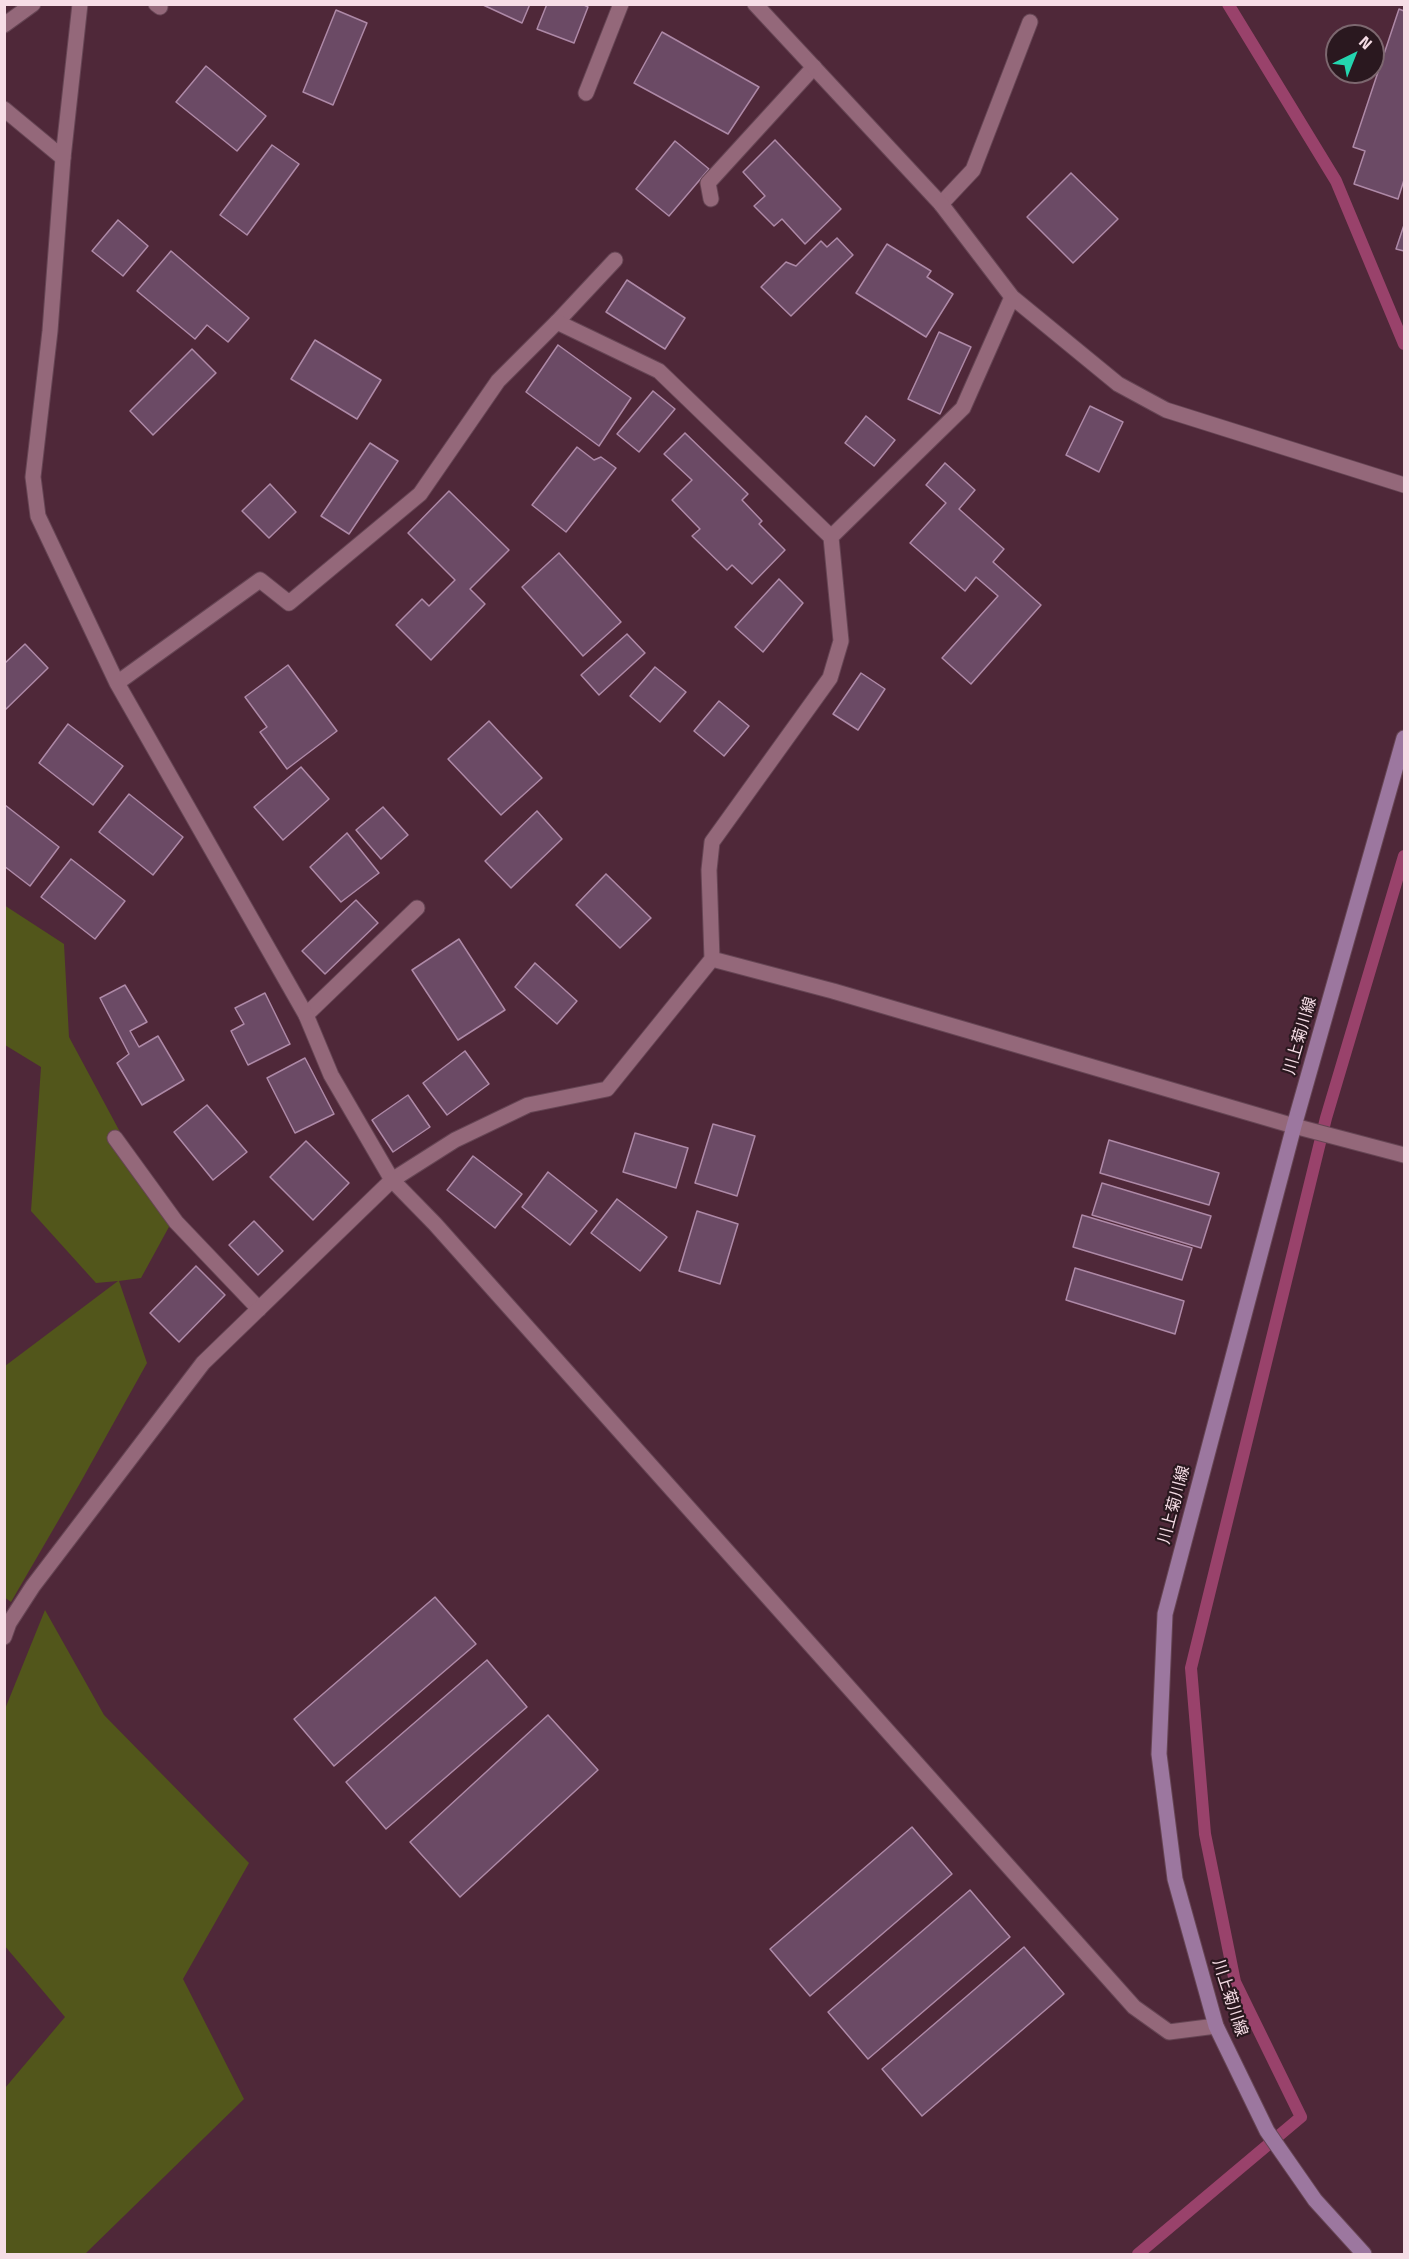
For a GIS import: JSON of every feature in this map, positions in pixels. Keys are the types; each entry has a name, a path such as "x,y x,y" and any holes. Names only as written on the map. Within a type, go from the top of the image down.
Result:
{"main road":[{"name":"川上菊川線","path":"1364,2254 1315,2200 1267,2131 1216,2026 1175,1879 1159,1754 1165,1614 1294,1126 1404,738"}],"street":[{"path":"4,25 33,4"},
{"path":"80,4 63,158 50,331 33,477 38,516 117,683 306,1015 331,1075 392,1180 451,1241 1134,2007 1168,2032 1216,2026"},
{"path":"586,93 621,4"},
{"path":"754,4 941,204 1012,297 1118,384 1166,410 1404,484"},
{"path":"941,204 973,170 1030,22"},
{"path":"711,199 708,183 814,67"},
{"path":"4,109 63,158"},
{"path":"117,683 260,580 289,603 420,494 498,381 615,260"},
{"path":"831,537 963,408 1012,297"},
{"path":"4,1637 9,1623 33,1586 203,1363 392,1180 455,1140 528,1105 607,1089 712,959 709,870 712,842 830,678 841,641 831,537 659,371 557,322"},
{"path":"306,1015 417,908"},
{"path":"712,959 833,991 1294,1126 1404,1155"},
{"path":"115,1138 176,1222 259,1309"}],"green space":[{"path":"4,905 64,944 69,1037 170,1225 141,1278 119,1281 147,1363 11,1602 4,1597 5,1366 118,1281 96,1283 31,1211 41,1067 5,1045"},
{"path":"45,1610 104,1715 249,1863 183,1979 244,2099 85,2254 5,2254 5,2088 65,2017 4,1945 5,1709"}],"building":[{"path":"481,4 530,4 522,23"},
{"path":"547,4 582,4 588,7 574,43 537,29"},
{"path":"1399,9 1404,11 1404,180 1398,199 1354,184 1365,151 1353,147 1374,84 1385,84 1385,51"},
{"path":"336,10 367,23 333,105 303,92"},
{"path":"662,32 759,87 728,134 634,83"},
{"path":"206,66 266,116 237,151 176,102"},
{"path":"775,140 841,209 805,244 782,219 774,226 754,206 765,196 743,172"},
{"path":"675,141 709,169 669,216 636,189"},
{"path":"272,145 299,164 247,235 220,215"},
{"path":"1071,173 1118,219 1073,263 1027,217"},
{"path":"118,220 148,246 123,276 92,251"},
{"path":"1404,225 1404,251 1396,249"},
{"path":"837,238 853,255 791,316 761,287 786,262 796,266 821,241 827,247"},
{"path":"887,244 931,271 927,277 953,294 926,337 856,293"},
{"path":"171,251 249,318 228,342 207,325 195,339 137,291"},
{"path":"627,280 685,318 665,349 606,312"},
{"path":"939,332 971,347 940,414 908,399"},
{"path":"315,340 381,380 357,419 291,379"},
{"path":"558,345 631,398 599,446 526,392"},
{"path":"192,349 216,373 153,435 130,411"},
{"path":"653,391 675,409 639,452 617,434"},
{"path":"1090,406 1123,422 1099,472 1066,455"},
{"path":"866,416 895,440 874,466 845,443"},
{"path":"685,433 748,494 742,500 762,521 759,524 785,550 752,584 732,565 727,570 692,536 700,529 672,500 692,480 664,454"},
{"path":"370,443 398,461 349,534 321,516"},
{"path":"577,447 594,460 601,457 616,468 566,532 532,505"},
{"path":"945,463 975,490 959,509 1004,549 993,562 1041,605 971,684 942,658 998,596 976,577 965,591 910,543 946,503 926,485"},
{"path":"270,484 296,512 269,538 242,511"},
{"path":"449,491 509,550 470,589 485,604 431,660 396,625 422,599 429,606 455,580 408,533"},
{"path":"559,553 621,622 583,656 522,587"},
{"path":"779,579 803,603 763,652 735,627"},
{"path":"627,634 645,653 599,695 581,675"},
{"path":"25,644 48,668 4,711 4,664"},
{"path":"288,665 337,731 287,769 260,732 267,727 245,697"},
{"path":"655,667 686,692 660,722 630,696"},
{"path":"861,673 885,689 858,730 833,714"},
{"path":"719,701 749,726 724,756 694,731"},
{"path":"489,721 542,778 501,815 448,759"},
{"path":"68,724 123,766 93,805 39,763"},
{"path":"301,767 329,799 283,840 254,807"},
{"path":"129,794 183,837 153,875 99,832"},
{"path":"5,805 59,847 30,886 4,866"},
{"path":"383,807 408,835 381,859 356,830"},
{"path":"537,811 562,839 511,888 485,861"},
{"path":"347,833 379,873 341,902 310,867"},
{"path":"71,859 125,901 95,939 41,897"},
{"path":"606,874 651,918 620,948 576,905"},
{"path":"356,900 378,923 325,974 302,951"},
{"path":"459,939 505,1010 458,1040 412,970"},
{"path":"535,963 577,1001 557,1024 515,987"},
{"path":"125,985 147,1022 130,1031 139,1047 158,1036 184,1080 142,1105 117,1063 129,1054 100,998"},
{"path":"265,993 290,1044 248,1065 231,1031 244,1024 235,1008"},
{"path":"465,1051 489,1084 447,1115 423,1083"},
{"path":"305,1058 334,1114 295,1133 267,1078"},
{"path":"408,1095 430,1127 393,1152 372,1120"},
{"path":"207,1105 247,1152 213,1180 174,1132"},
{"path":"713,1124 755,1136 737,1196 695,1183"},
{"path":"635,1133 688,1148 676,1188 623,1172"},
{"path":"1109,1140 1219,1173 1209,1205 1100,1173"},
{"path":"306,1141 349,1183 313,1220 270,1177"},
{"path":"473,1156 522,1194 495,1228 447,1190"},
{"path":"548,1172 597,1211 570,1245 522,1207"},
{"path":"1102,1183 1211,1216 1201,1248 1092,1215"},
{"path":"617,1199 667,1237 640,1271 591,1233"},
{"path":"697,1211 738,1224 720,1284 679,1271"},
{"path":"1082,1215 1192,1248 1182,1280 1073,1247"},
{"path":"254,1221 283,1251 258,1275 229,1245"},
{"path":"196,1266 225,1295 179,1342 150,1313"},
{"path":"1075,1268 1184,1301 1175,1334 1066,1300"},
{"path":"435,1597 476,1644 334,1766 294,1719"},
{"path":"487,1660 527,1707 386,1829 346,1782"},
{"path":"548,1715 598,1770 460,1897 410,1842"},
{"path":"912,1827 952,1874 810,1996 770,1949"},
{"path":"970,1890 1010,1937 868,2059 828,2012"},
{"path":"1024,1947 1064,1994 922,2116 882,2069"}],"waterway":[{"path":"1228,4 1336,181 1404,344"},
{"path":"1138,2254 1301,2117 1235,1982 1205,1834 1191,1668 1326,1118 1404,856"}]}
